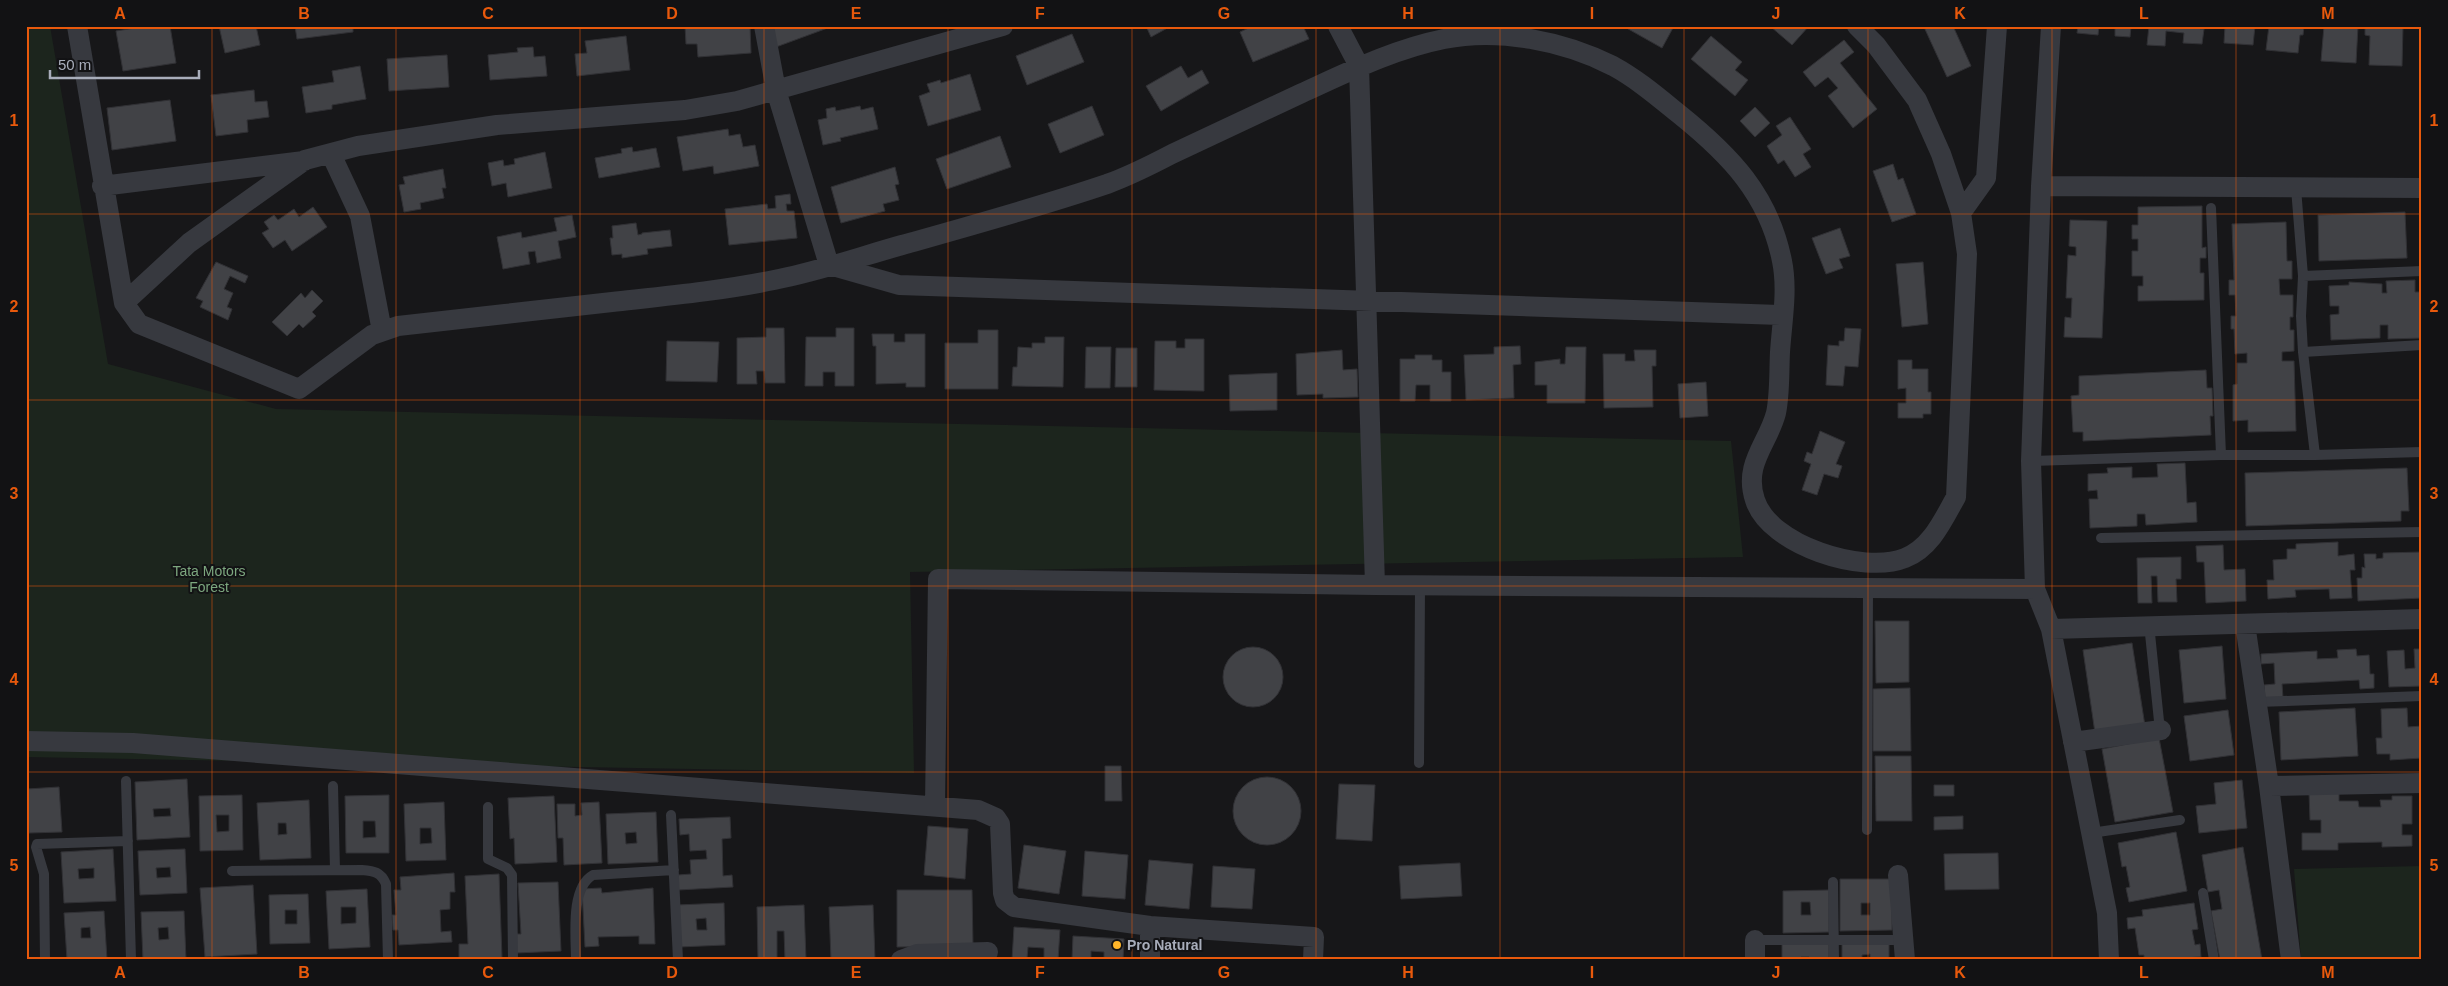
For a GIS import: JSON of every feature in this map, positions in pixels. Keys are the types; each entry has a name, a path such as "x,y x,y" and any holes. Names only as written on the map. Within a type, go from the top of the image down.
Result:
{"street":[{"path":"77,26 102,186 124,303 139,324 299,389 372,335 398,326 711,292 778,280 1054,202 1118,180 1359,66 1424,43 1452,37 1480,36 1510,37 1547,43 1580,53 1618,69 1639,82 1712,141 1736,165 1757,192 1770,221 1781,256 1785,280 1776,415 1752,469 1753,496 1762,517 1782,535 1843,559 1880,563 1903,559 1923,548 1941,524 1956,497 1967,254 1961,213 1941,154 1917,100 1876,45 1857,26"},
{"path":"764,26 776,90 829,266"},
{"path":"102,186 305,160 358,146 497,125 685,110 737,101 1003,26"},
{"path":"1338,26 1359,66 1368,301 1375,585"},
{"path":"1961,213 1986,178 1997,26"},
{"path":"2051,26 2041,186 2031,461 2035,589 2051,628 2107,914 2109,960"},
{"path":"332,154 360,216 382,331"},
{"path":"124,303 189,244 305,160"},
{"path":"2041,186 2422,188"},
{"path":"829,266 899,285 1782,314"},
{"path":"936,806 938,579 1420,586 2035,589"},
{"path":"2051,628 2149,624 2245,624 2422,619"},
{"path":"2245,624 2269,786 2290,960"},
{"path":"2073,742 2160,726"},
{"path":"26,741 132,743 978,810 996,818 1000,824 1003,893 1008,905 1150,926 1314,937 1313,960"},
{"path":"2269,786 2422,783"},
{"path":"1898,875 1904,950"},
{"path":"1150,926 1150,960"},
{"path":"901,960 917,954 988,952"}],"lane":[{"path":"2296,188 2303,276 2301,316 2303,352 2314,455"},
{"path":"2211,208 2221,454"},
{"path":"2303,276 2422,271"},
{"path":"2303,352 2422,345"},
{"path":"2031,461 2221,454 2314,455 2422,452"},
{"path":"2101,538 2422,532"},
{"path":"1419,763 1420,586"},
{"path":"1867,830 1868,588"},
{"path":"2149,624 2160,726"},
{"path":"2257,702 2422,696"},
{"path":"126,781 131,960"},
{"path":"333,786 335,870"},
{"path":"488,807 488,859 506,868 512,875 513,960"},
{"path":"671,814 678,960"},
{"path":"2091,833 2180,820"},
{"path":"45,960 44,874 36,847 37,844 128,841"},
{"path":"232,871 362,870 376,872 382,876 386,884 388,960"},
{"path":"576,960 577,899 585,880 593,875 674,870"},
{"path":"1833,882 1834,960"},
{"path":"2204,893 2214,960"},
{"path":"1755,950 1834,941 1904,950"}],"green space":[{"name":"Tata Motors Forest","path":"26,26 50,26 108,364 276,409 1731,441 1743,557 910,572 914,773 26,757"},
{"path":"2422,866 2422,960 2301,960 2294,869"}],"building":[{"path":"148,26 170,26 176,63 123,71 116,31"},
{"path":"219,26 256,26 260,45 225,53"},
{"path":"295,26 353,26 353,32 297,39"},
{"path":"685,26 750,26 751,53 698,57 697,44 686,44"},
{"path":"769,26 833,26 776,47"},
{"path":"1146,26 1171,26 1151,37"},
{"path":"1253,26 1303,26 1309,39 1253,62 1240,32"},
{"path":"1623,26 1674,26 1662,48"},
{"path":"1770,26 1809,26 1792,45"},
{"path":"1953,26 1971,66 1947,77 1924,27"},
{"path":"2078,26 2099,26 2098,35 2077,33"},
{"path":"2115,26 2131,26 2130,37 2115,36"},
{"path":"2149,26 2201,26 2200,29 2204,29 2202,44 2183,43 2184,33 2166,31 2165,46 2147,45"},
{"path":"2225,26 2255,26 2253,45 2224,43"},
{"path":"2269,26 2304,26 2303,35 2300,35 2298,53 2266,50"},
{"path":"2324,26 2358,26 2356,63 2321,61"},
{"path":"2365,26 2403,26 2402,66 2369,65 2370,36 2365,35"},
{"path":"1072,34 1084,62 1027,85 1016,56"},
{"path":"626,36 630,70 577,76 575,54 587,53 585,41"},
{"path":"1711,36 1742,62 1735,70 1748,80 1735,96 1691,59"},
{"path":"1844,40 1854,52 1840,63 1877,109 1853,128 1828,96 1838,88 1828,77 1815,87 1803,72"},
{"path":"533,47 534,57 545,56 547,76 490,80 488,55 518,52 517,48"},
{"path":"447,55 449,87 389,91 387,59"},
{"path":"360,66 366,99 332,105 332,109 306,113 302,87 334,82 332,71"},
{"path":"1181,66 1188,78 1202,70 1209,83 1161,111 1146,86"},
{"path":"970,74 981,110 928,126 919,96 930,92 927,84 940,80 941,83"},
{"path":"254,90 255,102 267,101 269,117 247,120 248,132 216,136 211,95"},
{"path":"170,100 176,141 112,150 107,108"},
{"path":"860,106 861,110 873,107 878,129 840,138 841,141 823,145 818,120 827,118 826,109 835,107 836,111"},
{"path":"1092,106 1104,135 1060,153 1048,124"},
{"path":"1755,107 1770,123 1755,137 1740,121"},
{"path":"1790,117 1811,149 1803,154 1811,167 1795,177 1784,160 1778,164 1767,146 1782,135 1776,126"},
{"path":"728,129 729,136 740,134 743,147 755,145 759,166 714,174 713,166 683,171 677,137"},
{"path":"1000,136 1011,167 947,189 936,159"},
{"path":"632,147 633,152 656,148 660,167 599,178 595,158 622,153 621,149"},
{"path":"545,152 552,188 508,197 506,183 492,186 488,163 503,160 504,166 515,164 514,159"},
{"path":"1893,164 1898,180 1903,178 1916,214 1892,222 1873,171"},
{"path":"895,167 899,184 895,185 899,200 883,204 885,211 841,223 831,187"},
{"path":"443,169 446,188 442,188 444,198 420,203 421,209 404,212 399,185 405,184 403,177"},
{"path":"790,194 791,204 786,204 787,211 794,211 797,238 729,245 725,209 767,204 768,209 776,208 775,196"},
{"path":"2202,206 2202,248 2206,247 2206,258 2200,258 2200,273 2204,273 2204,300 2138,301 2138,286 2143,286 2143,276 2132,276 2132,251 2138,251 2138,239 2132,239 2132,225 2138,225 2138,207"},
{"path":"313,207 327,227 292,251 285,240 273,248 262,233 269,229 264,222 274,215 278,220 294,209 299,217"},
{"path":"2405,212 2407,258 2319,261 2318,215"},
{"path":"572,215 576,237 558,241 561,258 537,263 535,251 528,252 530,264 503,269 497,237 521,232 522,238 557,231 554,218"},
{"path":"2070,220 2107,221 2102,338 2064,337 2065,317 2071,318 2072,298 2066,298 2068,255 2076,256 2076,247 2069,246"},
{"path":"2286,222 2287,261 2292,261 2292,279 2279,279 2280,295 2293,295 2293,317 2290,317 2290,330 2294,330 2294,351 2282,352 2282,361 2294,361 2296,431 2248,432 2248,420 2233,421 2233,385 2237,384 2237,363 2247,363 2247,353 2235,354 2234,329 2231,329 2231,316 2236,316 2235,295 2229,295 2229,280 2234,280 2232,224"},
{"path":"636,223 638,235 670,230 672,246 647,249 648,254 622,258 622,254 612,255 610,238 613,238 612,226"},
{"path":"1840,228 1850,256 1839,259 1843,268 1826,274 1812,238"},
{"path":"216,262 248,276 245,283 230,276 224,289 233,293 227,307 232,309 228,320 200,307 203,301 196,298"},
{"path":"1923,262 1928,324 1902,327 1896,264"},
{"path":"2415,280 2415,292 2420,292 2420,282 2422,282 2422,338 2388,339 2388,325 2380,325 2380,338 2331,340 2330,315 2339,314 2339,306 2330,306 2329,286 2349,285 2349,282 2382,284 2382,293 2387,293 2386,281"},
{"path":"312,290 323,301 312,312 316,316 303,328 299,324 287,336 272,322 301,293 305,298"},
{"path":"766,328 784,328 785,383 765,383 764,371 756,371 757,384 737,384 737,338 766,337"},
{"path":"836,328 854,328 854,386 835,386 835,372 823,372 823,386 805,386 806,337 836,337"},
{"path":"1845,328 1861,329 1858,367 1845,366 1843,386 1826,385 1828,345 1839,346 1839,341 1844,341"},
{"path":"978,330 998,330 998,389 945,389 945,343 978,343"},
{"path":"872,334 894,334 894,342 905,342 905,334 925,334 925,387 906,387 906,383 876,384 876,346 873,346"},
{"path":"1045,337 1064,337 1063,387 1012,386 1013,367 1017,367 1018,347 1032,348 1032,343 1045,343"},
{"path":"1185,339 1204,339 1204,391 1154,390 1155,341 1176,341 1176,348 1185,348"},
{"path":"667,341 719,342 717,382 666,381"},
{"path":"1520,346 1521,364 1513,365 1514,398 1466,400 1464,355 1494,354 1494,347"},
{"path":"1086,347 1111,347 1110,388 1085,388"},
{"path":"1566,347 1586,347 1585,403 1547,403 1547,385 1535,385 1535,362 1560,359 1560,364 1565,364"},
{"path":"1116,348 1137,348 1137,387 1115,387"},
{"path":"1342,350 1343,370 1357,369 1358,397 1323,398 1323,394 1297,395 1296,354"},
{"path":"1634,350 1656,350 1656,366 1652,366 1653,407 1604,408 1603,354 1625,354 1625,361 1635,361"},
{"path":"1415,355 1432,355 1432,360 1442,360 1442,372 1451,372 1451,401 1430,401 1430,385 1416,385 1415,401 1400,401 1400,359 1415,359"},
{"path":"1898,360 1912,360 1912,369 1928,369 1928,392 1931,392 1931,414 1923,414 1923,418 1898,418 1898,403 1906,403 1906,388 1898,389"},
{"path":"2206,370 2207,388 2212,388 2213,416 2210,416 2211,435 2083,441 2083,432 2073,432 2071,396 2079,395 2079,376"},
{"path":"1277,373 1277,410 1230,411 1229,375"},
{"path":"1706,382 1708,416 1680,418 1678,384"},
{"path":"1820,431 1845,442 1836,464 1842,466 1838,478 1824,474 1817,495 1802,490 1811,464 1804,461 1807,452 1812,454"},
{"path":"2185,463 2187,503 2196,502 2197,522 2146,525 2145,514 2137,514 2137,526 2090,528 2089,499 2098,499 2097,490 2088,491 2088,474 2108,473 2107,468 2132,467 2132,478 2158,477 2157,464"},
{"path":"2407,468 2409,511 2401,511 2401,521 2246,526 2245,473"},
{"path":"2338,542 2338,556 2354,554 2355,570 2350,570 2352,598 2330,599 2329,589 2295,590 2296,597 2268,599 2267,580 2274,580 2273,560 2287,559 2287,549 2296,549 2296,544"},
{"path":"2223,545 2224,570 2245,569 2246,601 2206,603 2204,562 2197,562 2196,546"},
{"path":"2422,552 2422,598 2358,601 2357,578 2362,578 2362,567 2365,568 2364,554 2376,554 2376,559 2383,558 2383,553"},
{"path":"2181,557 2181,579 2176,579 2177,602 2158,602 2157,576 2151,576 2152,603 2138,603 2137,558"},
{"path":"1875,621 1909,621 1909,682 1876,683"},
{"path":"2132,643 2145,726 2095,733 2083,650"},
{"path":"2222,646 2226,699 2184,703 2179,650"},
{"path":"1253,647 1270,652 1278,660 1283,677 1278,694 1270,702 1253,707 1236,702 1228,694 1223,677 1228,660 1236,652"},
{"path":"2356,649 2357,656 2369,655 2370,674 2374,674 2374,688 2360,689 2359,680 2282,684 2283,698 2265,699 2264,685 2275,684 2274,663 2261,664 2261,654 2317,651 2317,659 2338,658 2337,650"},
{"path":"2414,649 2422,649 2422,686 2389,687 2387,651 2404,650 2405,669 2415,668"},
{"path":"1910,688 1911,751 1873,751 1873,689"},
{"path":"2355,708 2358,756 2281,760 2279,712"},
{"path":"2407,708 2408,727 2422,726 2422,758 2390,760 2390,754 2377,754 2376,738 2382,738 2381,709"},
{"path":"2228,710 2234,755 2190,761 2184,716"},
{"path":"2159,738 2173,812 2115,822 2102,749"},
{"path":"1875,756 1911,756 1912,821 1876,821"},
{"path":"1105,766 1121,766 1122,801 1105,801"},
{"path":"1260,777 1274,777 1286,782 1296,792 1301,804 1301,818 1296,830 1286,840 1274,845 1260,845 1248,840 1238,830 1233,818 1233,804 1238,792 1248,782"},
{"path":"187,779 190,837 137,840 135,782","holes":["170,808 171,816 154,817 153,809"]},
{"path":"2242,780 2247,828 2199,833 2196,806 2216,804 2214,783"},
{"path":"1339,784 1375,785 1372,841 1336,839"},
{"path":"1934,785 1954,785 1954,796 1934,796"},
{"path":"59,787 62,832 29,833 27,789"},
{"path":"2309,792 2339,792 2339,801 2358,801 2359,807 2381,807 2380,800 2392,800 2392,796 2412,796 2412,824 2402,824 2402,835 2412,835 2412,846 2382,847 2382,842 2338,843 2338,850 2302,850 2302,833 2321,833 2321,820 2310,820"},
{"path":"242,795 243,850 200,851 199,796","holes":["216,815 229,815 229,831 217,832"]},
{"path":"389,795 389,853 346,853 345,796","holes":["363,821 375,821 376,837 363,838"]},
{"path":"554,796 557,862 515,864 514,838 510,839 508,798"},
{"path":"309,800 311,858 260,860 257,803","holes":["278,823 286,823 287,834 278,835"]},
{"path":"444,802 446,860 406,861 404,804","holes":["420,828 431,828 432,843 420,844"]},
{"path":"599,802 602,863 564,865 563,838 558,838 557,804 575,804 575,816 582,815 581,803"},
{"path":"656,812 658,862 608,864 606,814","holes":["636,832 637,843 626,844 625,833"]},
{"path":"1963,816 1963,829 1934,830 1934,817"},
{"path":"730,817 731,838 722,839 723,876 732,875 733,887 678,890 678,875 691,874 690,860 707,859 706,850 690,851 689,834 680,835 679,819"},
{"path":"928,826 968,829 965,879 924,875"},
{"path":"2176,832 2187,891 2129,902 2126,888 2130,887 2126,866 2122,867 2118,843"},
{"path":"1024,845 1066,851 1059,894 1018,888"},
{"path":"2243,847 2262,960 2220,960 2211,911 2222,909 2219,890 2208,892 2202,855"},
{"path":"113,849 116,901 64,903 61,852","holes":["94,868 94,878 79,879 78,869"]},
{"path":"185,849 187,893 140,895 138,851","holes":["170,867 171,877 157,878 156,868"]},
{"path":"1085,851 1128,855 1125,899 1082,896"},
{"path":"1998,853 1999,889 1945,890 1944,854"},
{"path":"1149,860 1193,864 1189,909 1145,905"},
{"path":"1460,863 1462,896 1401,899 1399,866"},
{"path":"1213,866 1255,869 1252,909 1211,907"},
{"path":"454,873 455,892 450,892 450,909 440,910 441,932 451,931 452,942 399,945 398,930 393,930 392,915 396,915 394,890 401,890 400,877"},
{"path":"499,874 502,958 459,959 459,944 468,944 465,876"},
{"path":"1840,879 1892,879 1892,930 1840,931","holes":["1861,903 1870,903 1870,915 1861,915"]},
{"path":"558,882 561,951 516,953 515,934 521,934 518,883"},
{"path":"253,885 257,954 205,957 200,888"},
{"path":"601,888 602,893 653,888 655,944 639,944 639,936 598,937 599,946 585,947 582,889"},
{"path":"367,889 370,947 329,949 326,891","holes":["341,907 356,907 356,923 341,924"]},
{"path":"897,890 972,890 973,946 897,947"},
{"path":"1829,890 1829,932 1783,933 1783,891","holes":["1801,902 1810,902 1811,915 1801,915"]},
{"path":"308,894 310,943 270,944 269,895","holes":["285,910 297,910 297,924 285,924"]},
{"path":"724,903 725,945 679,947 677,905","holes":["706,918 707,930 697,930 696,919"]},
{"path":"2194,903 2198,929 2192,930 2195,945 2200,944 2201,957 2144,960 2144,955 2139,955 2135,928 2128,929 2127,918 2143,916 2142,910"},
{"path":"804,905 806,960 785,960 784,931 777,931 777,960 758,960 757,907"},
{"path":"873,905 875,960 831,960 829,907"},
{"path":"104,911 107,960 67,960 64,913","holes":["90,927 91,938 81,938 81,928"]},
{"path":"184,911 186,960 143,960 141,912","holes":["168,927 169,939 159,940 158,928"]},
{"path":"1014,927 1060,930 1058,960 1012,960","holes":["1028,947 1044,948 1044,959 1027,958"]},
{"path":"1073,936 1124,939 1123,960 1104,960 1104,952 1091,951 1091,960 1072,960"},
{"path":"1829,942 1829,960 1809,960 1809,957 1801,957 1801,960 1782,960 1782,943"},
{"path":"1842,942 1889,942 1889,960 1870,960 1870,954 1862,955 1862,960 1842,960"}],"place":[{"name":"Pro Natural","path":"1117,945"}]}
